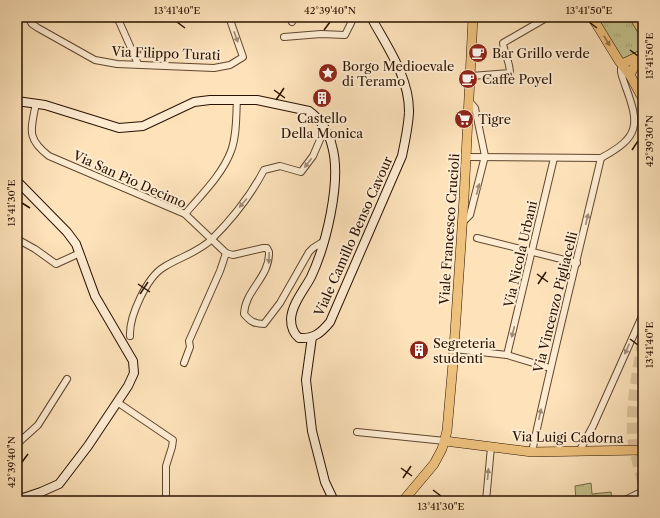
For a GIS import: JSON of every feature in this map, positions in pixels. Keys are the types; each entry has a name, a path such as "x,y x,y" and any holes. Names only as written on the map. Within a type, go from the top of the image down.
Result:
{"main road":[{"name":"Viale Francesco Crucioli","path":"404,501 434,464 445,441 454,349 470,102 473,17"},
{"path":"592,17 630,75 643,99"},
{"path":"634,17 643,32"},
{"path":"622,64 643,54"},
{"path":"630,75 634,67 643,59"},
{"name":"Via Luigi Cadorna","path":"445,441 532,452 643,450"}],"street":[{"name":"Via Filippo Turati","path":"28,17 32,24 38,28 95,60 117,64 214,68 230,65 243,57 229,17"},
{"path":"109,17 118,19 138,64"},
{"path":"284,37 321,34 344,35 354,17"},
{"name":"Viale Camillo Benso Cavour","path":"17,101 36,104 119,128 144,126 194,102 236,99 257,100 309,111 325,128 332,143 334,164 333,194 324,241 311,277 294,308 291,319 294,333 299,338 312,337 323,332 330,322 402,156 407,131 408,105 402,78 394,57 371,17"},
{"path":"471,76 510,73 510,66 504,49 504,43 548,17"},
{"path":"466,157 601,158 618,148 634,131 635,111 620,72 622,64"},
{"path":"185,214 221,169 231,151 235,133 236,99"},
{"path":"462,223 470,215 485,156 475,108 470,102"},
{"name":"Via San Pio Decimo","path":"36,104 31,126 31,136 39,148 49,156 185,214 226,253"},
{"path":"130,336 129,326 137,304 158,272 196,251 212,239 248,198 264,170 280,166 301,172 313,156 325,128"},
{"name":"Via Nicola Urbani","path":"507,355 554,158"},
{"name":"Via Vincenzo Pigliacelli","path":"532,452 550,368 577,263 601,158"},
{"path":"17,180 68,232 80,253 86,274 95,296 133,361 134,368 132,379 88,446 59,484 17,500"},
{"path":"477,238 532,253 577,263"},
{"path":"17,239 35,249 56,264 80,253"},
{"path":"184,363 190,347 189,341 220,271 226,253 233,255 267,248 269,252 267,270 244,304 244,314 249,320 255,324 264,324 280,303 309,252 324,241"},
{"path":"577,452 588,437 643,314"},
{"path":"312,337 306,380 312,430 326,482 334,501"},
{"path":"454,349 507,355 550,368"},
{"path":"17,444 38,425 67,379"},
{"path":"117,402 173,440 166,466 166,501"},
{"path":"357,432 445,441"},
{"path":"588,437 588,446 593,452"},
{"path":"486,501 491,447"},
{"path":"623,501 643,491"}],"green space":[{"path":"592,17 634,17 643,32 643,49 619,61"},
{"path":"591,483 592,494 611,492 612,501 576,501 575,486"}],"tunnel":[{"path":"643,341 638,366 632,416 633,441 643,483"}],"place":[{"name":"Bar Grillo verde","path":"478,53"},
{"name":"Borgo Medioevale di Teramo","path":"328,73"},
{"name":"Caffè Poyel","path":"468,79"},
{"name":"Castello Della Monica","path":"322,98"},
{"name":"Tigre","path":"464,119"},
{"name":"Segreteria studenti","path":"419,350"}]}
